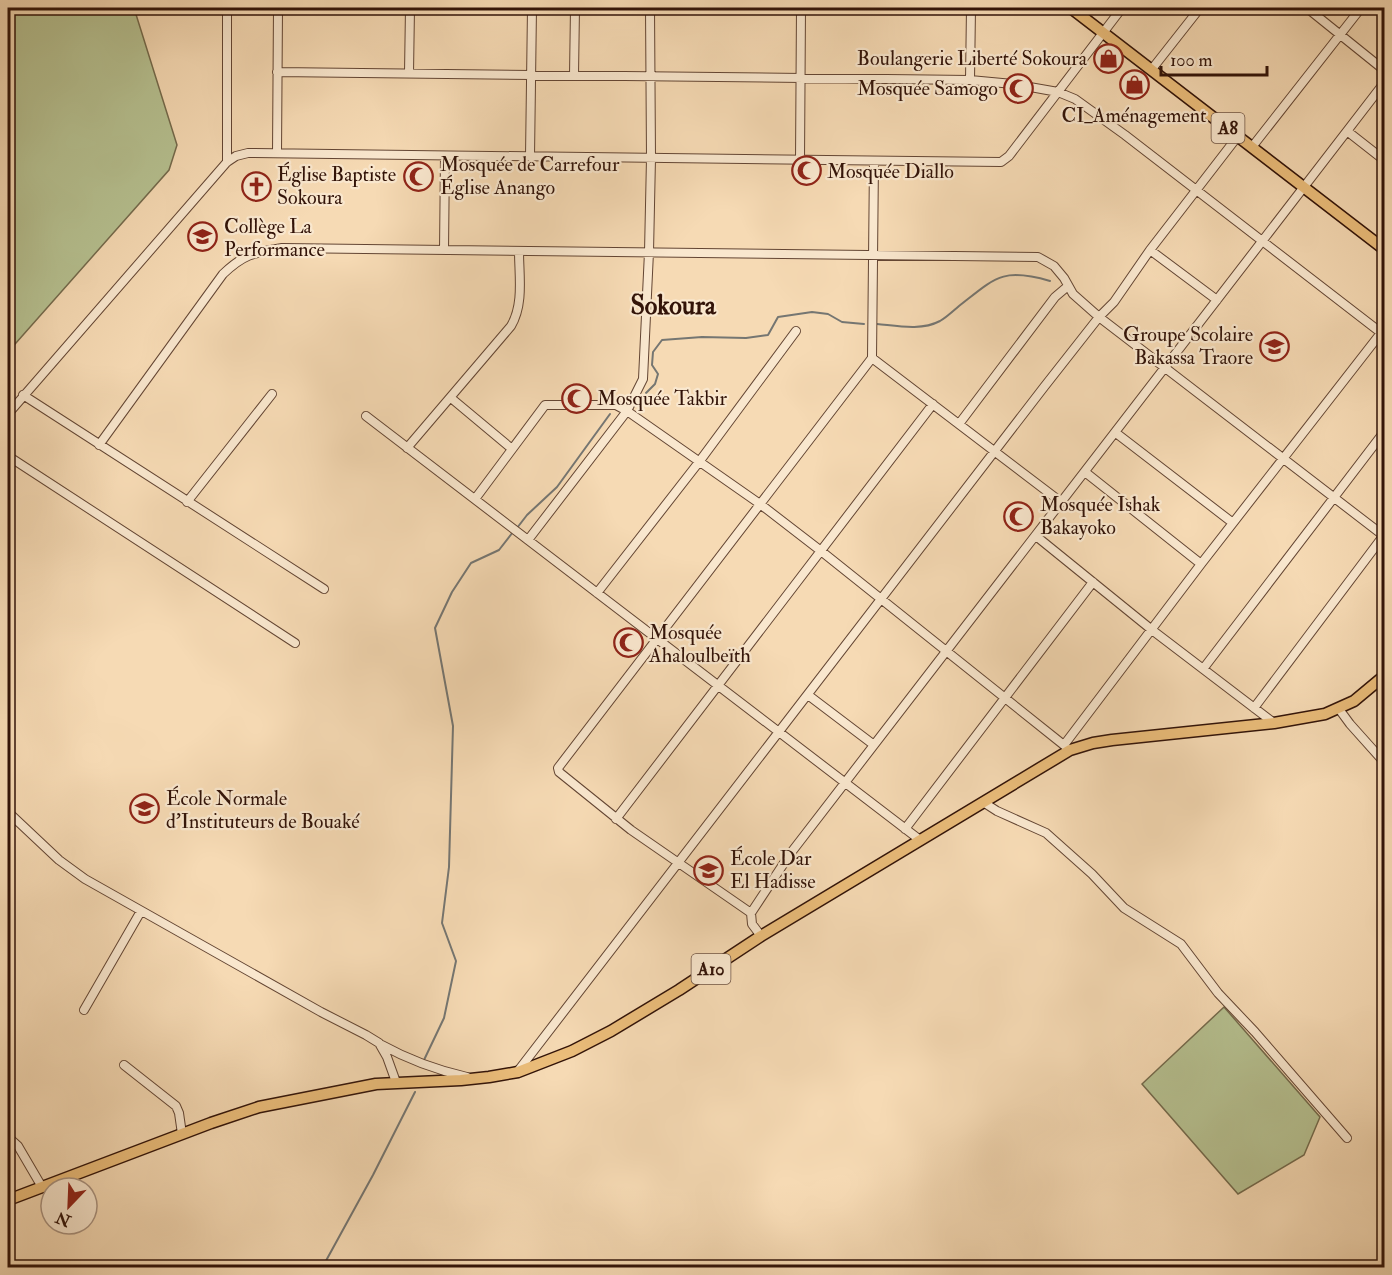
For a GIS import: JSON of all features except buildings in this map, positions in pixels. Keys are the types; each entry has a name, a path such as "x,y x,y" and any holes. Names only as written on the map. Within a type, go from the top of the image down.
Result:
{"main road":[{"name":"A8","path":"1071,8 1384,249"},
{"name":"A10","path":"71,1176 259,1107 337,1090 396,1082 473,1079 518,1072 593,1041 680,990 761,936 983,802 1067,747 1316,716 1339,709 1367,692 1384,676"},
{"name":"A10","path":"8,1200 39,1188"}],"street":[{"path":"226,162 227,8"},
{"path":"277,153 278,8"},
{"path":"409,73 410,8"},
{"path":"530,156 532,8"},
{"path":"574,8 574,75"},
{"path":"528,540 627,411 643,379 651,158 650,8"},
{"path":"800,160 801,8"},
{"path":"970,80 971,8"},
{"path":"8,414 226,162 236,156 248,153 277,153 1001,162 1009,156 1122,8"},
{"path":"1152,69 1200,8"},
{"path":"1307,8 1384,70"},
{"path":"1252,147 1361,8"},
{"path":"277,72 970,80 1013,84 1058,92 1092,110 1262,242 1383,332 1201,564 1067,747 821,550 760,504 616,405 545,405 475,499"},
{"path":"761,936 752,924 751,913 790,854 1384,83"},
{"path":"1347,131 1384,160"},
{"path":"518,1072 995,451 1099,317 1114,302 1150,250 1238,136"},
{"path":"444,156 444,250"},
{"path":"751,913 616,819 559,772 558,768 872,358 873,161"},
{"path":"99,445 223,274 238,260 259,252 282,248 1038,257 1054,266 1073,294 1099,317 1384,535 1254,708"},
{"path":"1150,250 1217,300"},
{"path":"407,448 511,326 519,306 519,251"},
{"path":"959,424 1055,297 1068,286"},
{"path":"597,593 699,462 796,331"},
{"path":"872,358 1061,502"},
{"path":"187,502 272,394"},
{"path":"23,395 324,589"},
{"path":"451,398 512,449"},
{"path":"616,819 933,404"},
{"path":"366,416 920,840"},
{"path":"1203,669 1384,432"},
{"path":"1116,433 1233,523"},
{"path":"8,456 295,643"},
{"path":"1085,472 1201,564"},
{"path":"1036,536 1152,630 1274,723"},
{"path":"905,829 1093,582"},
{"path":"808,695 874,745"},
{"path":"1339,709 1384,762"},
{"path":"983,802 997,811 1046,833 1092,874 1124,908 1181,944 1218,993 1256,1032 1347,1138"},
{"path":"8,812 59,860 85,879 404,1057 435,1069 473,1079"},
{"path":"8,825 16,820"},
{"path":"84,1010 141,911"},
{"path":"378,1043 387,1057 396,1082"},
{"path":"124,1065 176,1107 182,1134"},
{"path":"8,1137 18,1146 39,1182"}],"green space":[{"path":"8,8 134,8 177,145 169,170 8,352"},
{"path":"1224,1007 1320,1117 1304,1155 1238,1194 1142,1084"}],"waterway":[{"path":"877,324 909,327 933,324 943,319 991,282 1010,275 1050,281"},
{"path":"646,393 655,384 658,374 652,365 653,352 662,340 702,337 746,338 768,335 778,317 812,312 828,314 842,322 864,324"},
{"path":"517,528 527,515 557,487 610,414"},
{"path":"424,1060 444,1018 456,961 442,923 449,867 453,726 435,628 452,592 471,563 499,550 513,532"},
{"path":"322,1268 415,1092"}],"place":[{"name":"Boulangerie Liberté Sokoura","path":"1108,58"},
{"name":"CI_Aménagement","path":"1134,85"},
{"name":"Mosquée Samogo","path":"1019,88"},
{"name":"Mosquée Diallo","path":"806,171"},
{"name":"Mosquée de Carrefour Église Anango","path":"419,176"},
{"name":"Église Baptiste Sokoura","path":"256,186"},
{"name":"Collège La Performance","path":"203,237"},
{"name":"Groupe Scolaire Bakassa Traore","path":"1274,346"},
{"name":"Mosquée Takbir","path":"576,398"},
{"name":"Mosquée Ishak Bakayoko","path":"1019,516"},
{"name":"Mosquée Ahaloulbeïth","path":"628,643"},
{"name":"École Normale d'Instituteurs de Bouaké","path":"145,809"},
{"name":"École Dar El Hadisse","path":"709,870"}],"district":[{"name":"Sokoura","path":"673,305"}]}
